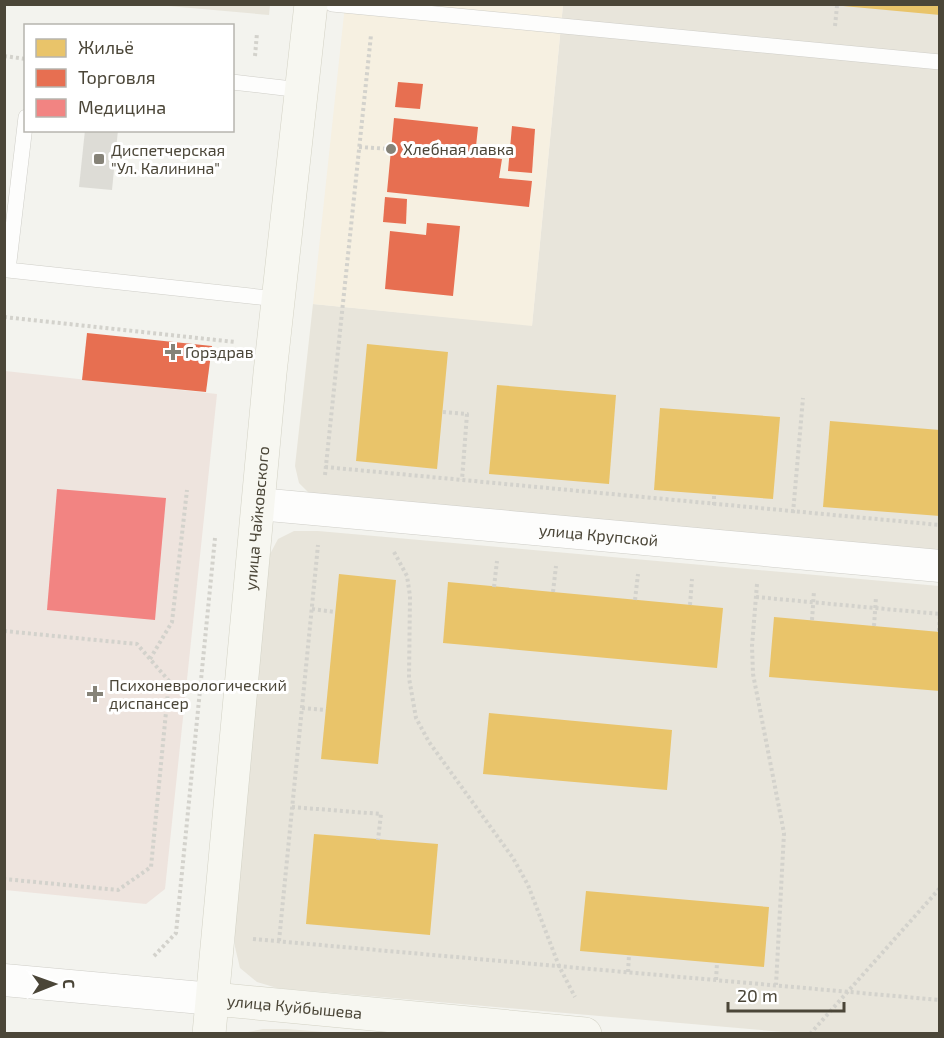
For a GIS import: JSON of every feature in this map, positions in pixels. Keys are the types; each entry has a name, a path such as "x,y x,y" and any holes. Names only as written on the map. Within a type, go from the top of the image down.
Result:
{"main road":[{"name":"улица Чайковского","path":"209,1034 278,299 311,4"},
{"name":"улица Куйбышева","path":"213,999 582,1019"}],"street":[{"name":"улица Крупской","path":"258,504 939,566"},
{"name":"улица Куйбышева","path":"4,980 213,999"}],"lane":[{"path":"332,4 939,62"},
{"path":"234,82 301,90"},
{"path":"24,132 8,270 278,299"}],"path":[{"path":"4,56 24,59"},
{"path":"359,147 391,149"},
{"path":"4,317 235,341 234,352"},
{"path":"776,985 784,833 753,674 752,646 756,597 794,511 803,398"},
{"path":"443,412 467,414 462,480"},
{"path":"325,467 939,525"},
{"path":"150,659 172,622 187,490"},
{"path":"369,514 407,576 410,596 409,678 416,718 429,742 513,858 528,885 582,1019"},
{"path":"154,956 176,933 215,535"},
{"path":"756,597 939,613 939,632"},
{"path":"312,609 335,612"},
{"path":"4,632 137,644 170,681 151,867 118,890 4,879"},
{"path":"302,708 326,710"},
{"path":"292,807 381,814 378,840"},
{"path":"810,1034 939,888"},
{"path":"176,933 939,1000"},
{"path":"628,972 629,955"},
{"path":"716,980 717,963"}],"shaded area":[{"path":"157,5 270,5 269,15"},
{"path":"345,5 563,5 532,326 313,304"},
{"path":"563,5 939,5 939,554 310,494 299,483 295,466 313,304 532,325"},
{"name":"Психоневрологический диспансер","path":"5,371 217,394 165,889 146,904 5,890"},
{"path":"294,531 318,531 939,586 939,1033 795,1033 277,988 257,982 240,968 235,947 235,918 269,556 278,539"},
{"path":"263,1029 287,1029 336,1033 243,1033"}],"building: Жильё":[{"path":"843,4 940,4 940,15 843,6"},
{"path":"367,344 448,352 437,469 356,461"},
{"path":"497,385 616,395 609,484 489,474"},
{"path":"660,408 780,417 773,499 654,490"},
{"path":"830,421 940,430 940,516 823,507"},
{"path":"339,574 396,580 378,764 321,759"},
{"path":"448,582 723,608 717,668 443,643"},
{"path":"774,617 940,632 940,691 769,677"},
{"path":"489,713 672,730 667,790 483,774"},
{"path":"314,834 438,844 430,935 306,924"},
{"path":"586,891 769,907 764,967 580,951"}],"building: Торговля":[{"path":"398,82 423,84 420,109 395,107"},
{"path":"394,118 478,127 475,156 502,159 499,178 532,181 529,207 387,192"},
{"path":"512,126 535,129 532,173 508,171"},
{"path":"385,197 407,199 406,224 383,222"},
{"path":"427,223 460,226 453,296 385,289 390,231 426,235"},
{"path":"87,333 212,346 206,392 82,380"}],"building: Медицина":[{"path":"57,489 166,498 155,620 47,610"}],"building: Прочее":[{"name":"Диспетчерская \"Ул. Калинина\"","path":"85,132 118,132 112,190 79,187"}],"place":[{"name":"Хлебная лавка","path":"391,149"},
{"name":"Диспетчерская \"Ул. Калинина\"","path":"99,159"},
{"name":"Горздрав","path":"173,352"},
{"name":"Психоневрологический диспансер","path":"95,694"}]}
